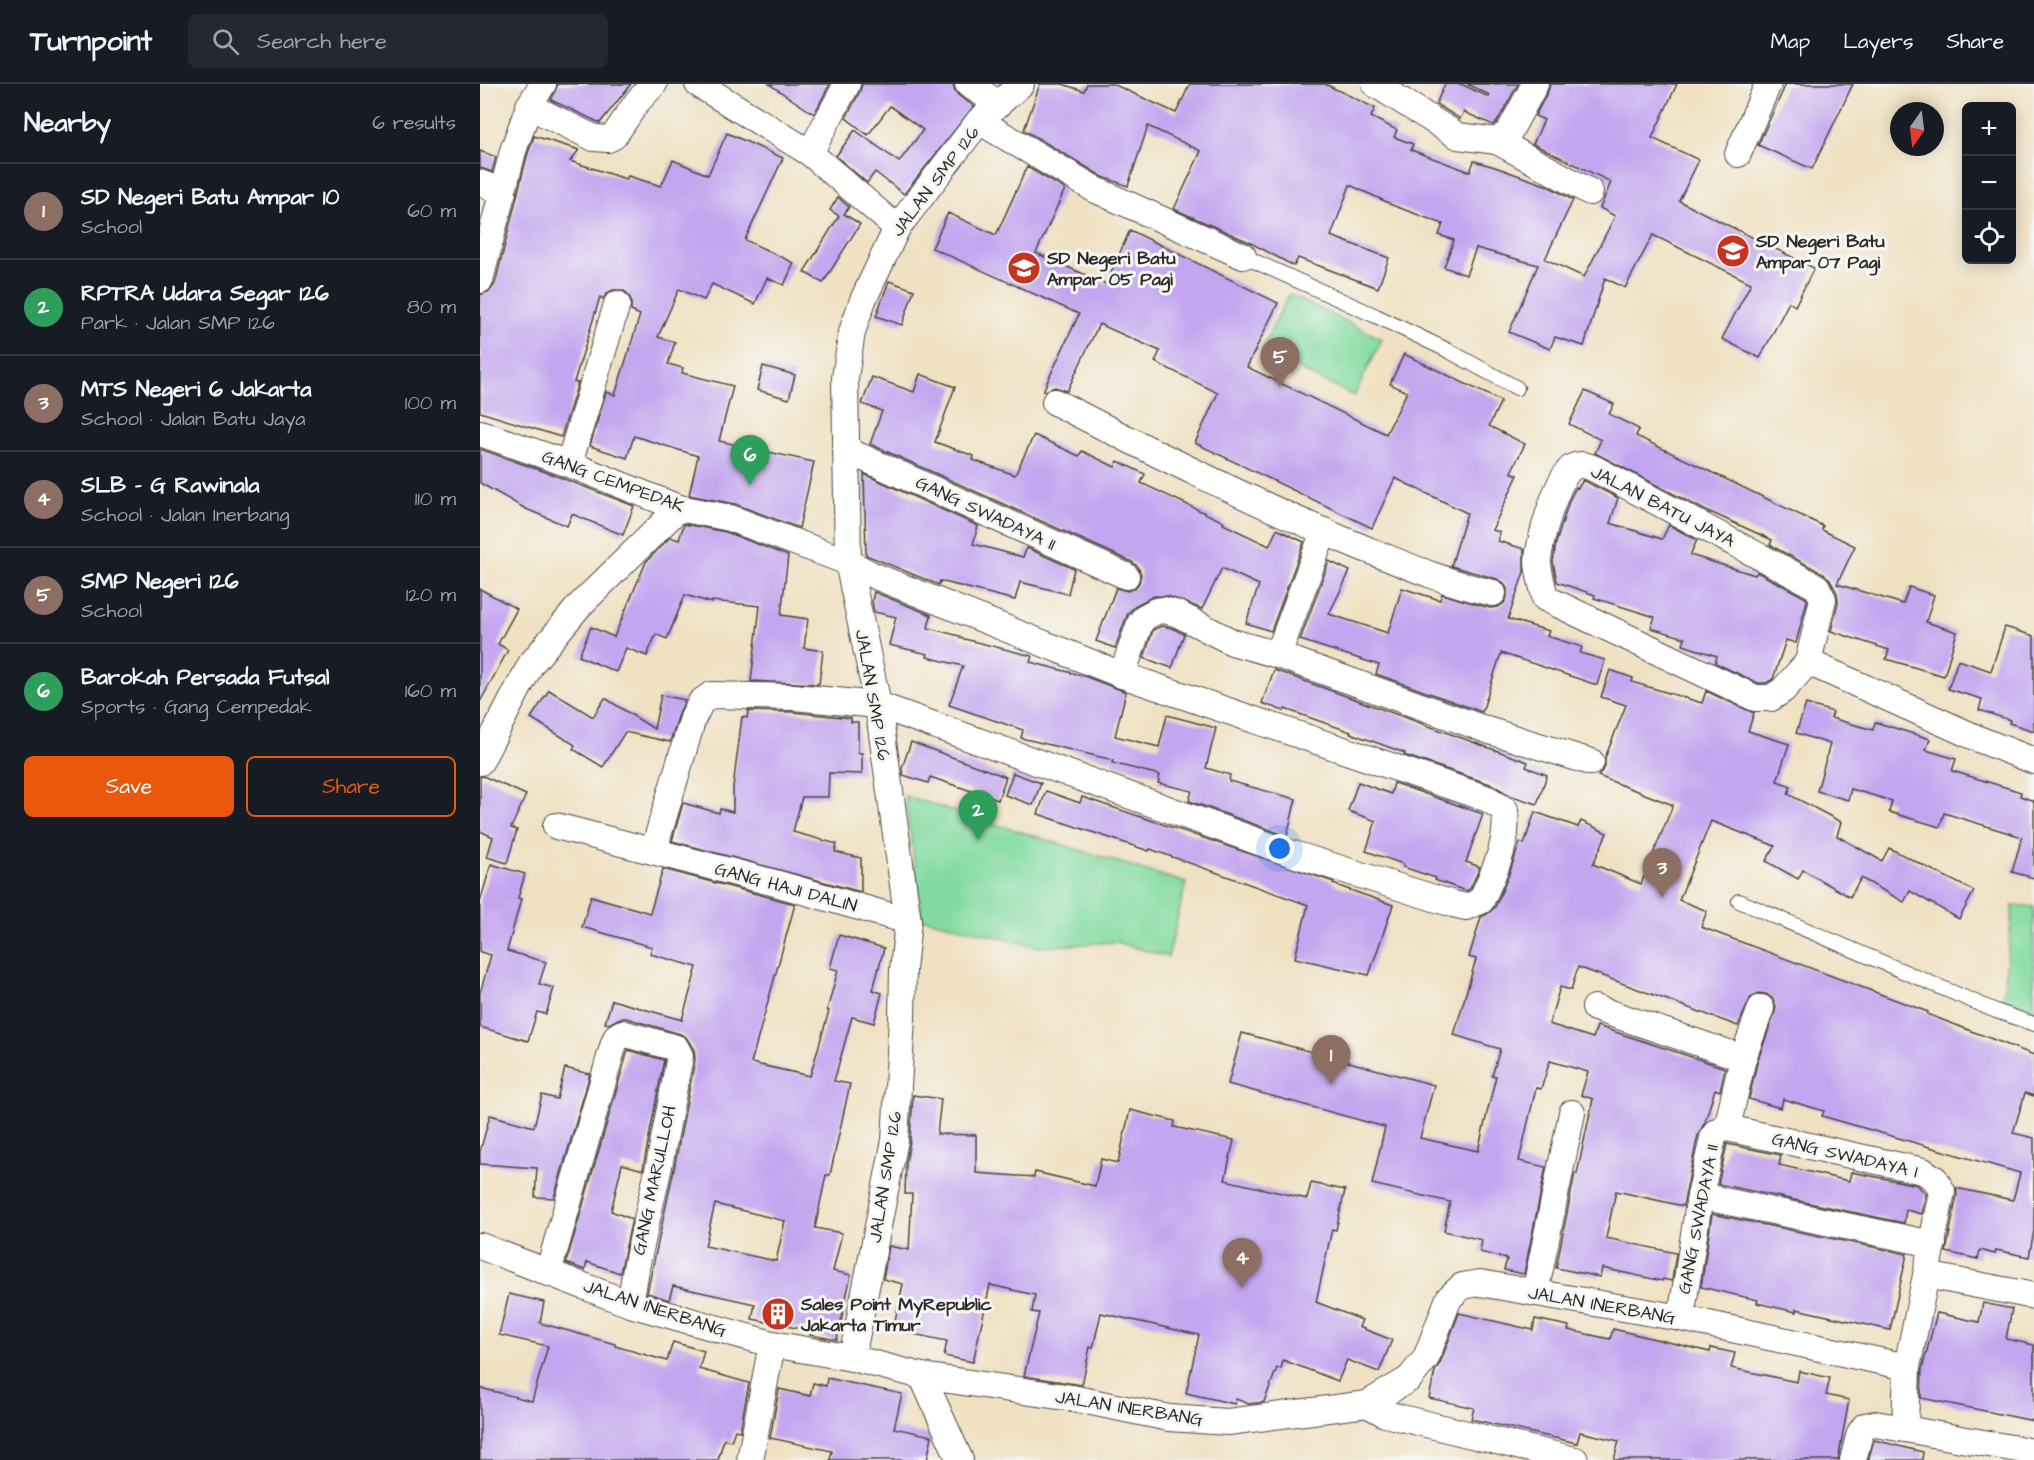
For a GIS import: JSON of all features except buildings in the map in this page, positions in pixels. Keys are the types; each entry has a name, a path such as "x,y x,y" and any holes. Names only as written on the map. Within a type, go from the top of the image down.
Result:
{"street":[{"path":"480,280 491,188 513,151 528,106 543,84"},
{"path":"528,106 594,138 608,140 614,136 654,84"},
{"path":"698,84 810,153 897,228"},
{"path":"810,153 847,84"},
{"path":"968,84 1004,92"},
{"path":"1376,84 1458,136 1497,141 1590,192"},
{"path":"1497,141 1509,132 1534,84"},
{"path":"1738,154 1768,84"},
{"name":"JALAN SMP 126","path":"852,1358 895,1140 903,970 908,921 878,705 848,562 844,378 852,332 863,300 897,228 1004,92"},
{"path":"979,121 1096,190 1243,256"},
{"path":"569,464 617,304"},
{"path":"1055,402 1162,457 1324,531 1444,581 1493,593"},
{"name":"GANG CEMPEDAK","path":"480,433 569,464 679,508 730,518 848,562 870,574 1122,675 1488,799 1505,810 1507,827 1497,863 1480,901 1466,907 1287,852 878,705"},
{"name":"GANG SWADAYA II","path":"846,450 1126,576"},
{"name":"JALAN BATU JAYA","path":"1582,464 1595,469 1817,587 1823,599 1808,662 1784,690 1771,698 1755,698 1545,597 1538,562 1551,507 1561,479 1574,466 1582,464"},
{"path":"480,762 531,664 579,606 679,508"},
{"path":"1278,655 1324,531"},
{"path":"1122,675 1140,623 1145,616 1156,611 1178,614 1232,642 1278,655 1490,731 1591,762"},
{"path":"1808,662 1981,740 2034,761"},
{"path":"663,853 658,849 657,839 693,718 700,702 711,695 794,697 878,705"},
{"name":"GANG HAJI DALIN","path":"556,826 663,853 908,921"},
{"path":"1595,1008 1743,1058"},
{"path":"1727,1128 1743,1058 1761,1008"},
{"name":"GANG MARULLOH","path":"548,1273 617,1036 622,1033 676,1048 680,1056 630,1304"},
{"path":"1535,1293 1572,1113"},
{"name":"GANG SWADAYA II","path":"1681,1318 1700,1196 1713,1138 1717,1131 1727,1128"},
{"name":"GANG SWADAYA I","path":"1727,1128 1923,1171 1935,1179 1942,1191 1926,1275"},
{"path":"1700,1196 1933,1244"},
{"name":"JALAN INERBANG","path":"480,1246 630,1304 772,1344 852,1358 922,1376 1072,1398 1169,1418 1228,1422 1367,1404 1409,1379 1426,1358 1449,1298 1462,1286 1480,1283 1681,1318 1907,1367"},
{"path":"1905,1429 1907,1367 1926,1275 2034,1296"},
{"path":"750,1460 772,1344"},
{"path":"922,1376 960,1460"},
{"path":"1367,1404 1385,1414 1575,1460"},
{"path":"1853,1460 1860,1433 1865,1426 1875,1424 2034,1452"}],"lane":[{"path":"1243,256 1376,316 1517,388"},
{"path":"1739,901 1996,1011 2034,1024"}],"green space":[{"path":"1289,294 1382,339 1354,396 1261,351"},
{"path":"905,796 1186,883 1168,957 1116,942 1038,947 922,918"},
{"path":"2013,905 2034,907 2034,1012 2002,1008"}],"place":[{"name":"SD Negeri Batu Ampar 07 Pagi","path":"1733,251"},
{"name":"SD Negeri Batu Ampar 05 Pagi","path":"1024,268"},
{"name":"SMP Negeri 126","path":"1280,387"},
{"name":"Barokah Persada Futsal","path":"750,485"},
{"name":"RPTRA Udara Segar 126","path":"978,840"},
{"name":"MTS Negeri 6 Jakarta","path":"1662,898"},
{"name":"SD Negeri Batu Ampar 10","path":"1331,1085"},
{"name":"SLB - G Rawinala","path":"1242,1288"},
{"name":"Sales Point MyRepublic Jakarta Timur","path":"778,1314"}]}
